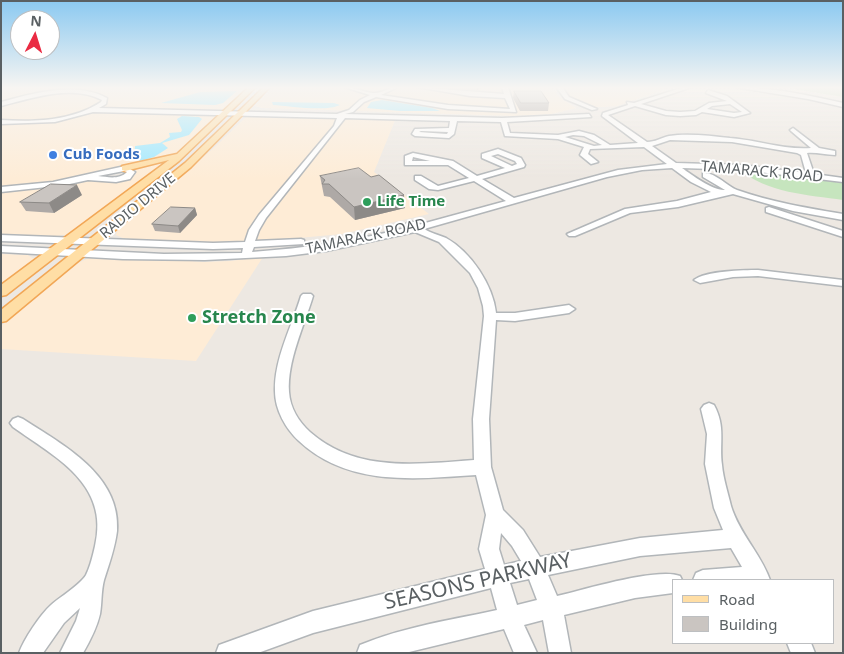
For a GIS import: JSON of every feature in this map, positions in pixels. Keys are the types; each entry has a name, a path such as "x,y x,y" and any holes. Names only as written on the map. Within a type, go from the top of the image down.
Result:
{"main road":[{"name":"RADIO DRIVE","path":"1,292 184,153 222,118"},
{"name":"RADIO DRIVE","path":"1,318 188,165 237,118"},
{"path":"125,168 161,161 184,153"}],"street":[{"path":"1,122 49,120 60,118"},
{"path":"247,251 254,230 262,217 344,118"},
{"path":"452,130 454,118"},
{"path":"484,118 504,120 557,118"},
{"path":"594,118 622,128"},
{"path":"609,118 694,180 718,193 843,234"},
{"path":"504,120 507,135 559,136 572,132 587,133 610,148"},
{"path":"793,130 816,150"},
{"path":"559,136 588,147 610,148 658,144 669,138 706,138 799,151 816,150 832,153"},
{"path":"588,147 584,155 594,162"},
{"path":"799,151 804,154 810,173"},
{"path":"450,162 509,198"},
{"name":"TAMARACK ROAD","path":"1,249 200,256 247,251 412,225 509,198 614,174 672,164 843,175"},
{"path":"1,190 50,185 88,178 111,180 123,178 131,174 125,168"},
{"path":"418,178 435,188 512,169"},
{"name":"TAMARACK ROAD","path":"810,173 843,180"},
{"path":"706,175 733,191 793,208 843,217"},
{"path":"572,234 628,211 686,203 718,193 733,191"},
{"path":"428,221 440,232 442,241"},
{"path":"412,225 427,236 442,241 464,259 481,282 490,303 481,418 483,467 495,515 489,549 510,618 526,653"},
{"name":"TAMARACK ROAD","path":"1,238 247,251"},
{"path":"700,280 733,274 758,273 843,283"},
{"path":"307,296 284,374 282,390 291,422 305,438 338,460 360,467 404,470 483,467"},
{"path":"490,316 515,317 570,308"},
{"path":"709,409 715,434 713,464 723,508 736,538 759,578 731,579"},
{"path":"18,423 79,466 92,478 103,496 108,519 102,558 93,583 88,618 71,653"},
{"path":"495,515 518,538 534,569 551,609 560,653"},
{"name":"SEASONS PARKWAY","path":"227,653 314,622 497,576 646,546 736,538"},
{"path":"368,653 404,642 635,588 672,582"},
{"path":"30,653 56,615 93,583"}],"shaded area":[{"path":"1,118 215,118 171,159 70,234 52,237 1,235 1,192 46,188 87,180 116,182 131,177 136,174 136,171 126,167 62,181 1,188"},
{"path":"245,118 396,118 374,172 429,214 342,234 233,244 125,239 116,235 117,230 215,147"},
{"path":"1,254 28,255 34,259 1,286"},
{"path":"91,257 203,262 263,257 196,361 1,349 1,326 78,263"}],"green space":[{"path":"739,169 843,183 843,200 788,192 762,183"}],"water":[{"path":"177,119 202,119 189,135 162,143 168,148 154,157 140,161 134,158 135,146 160,143 170,137 169,133 181,132 182,130"}],"building":[{"path":"359,168 371,177 379,175 404,195 354,207 329,184 322,184 325,180 320,176"},
{"path":"51,184 77,185 49,203 20,202"},
{"path":"171,207 195,208 178,226 152,224"}],"place":[{"name":"Cub Foods","path":"53,155"},
{"name":"Life Time","path":"367,202"},
{"name":"Stretch Zone","path":"192,318"}]}
